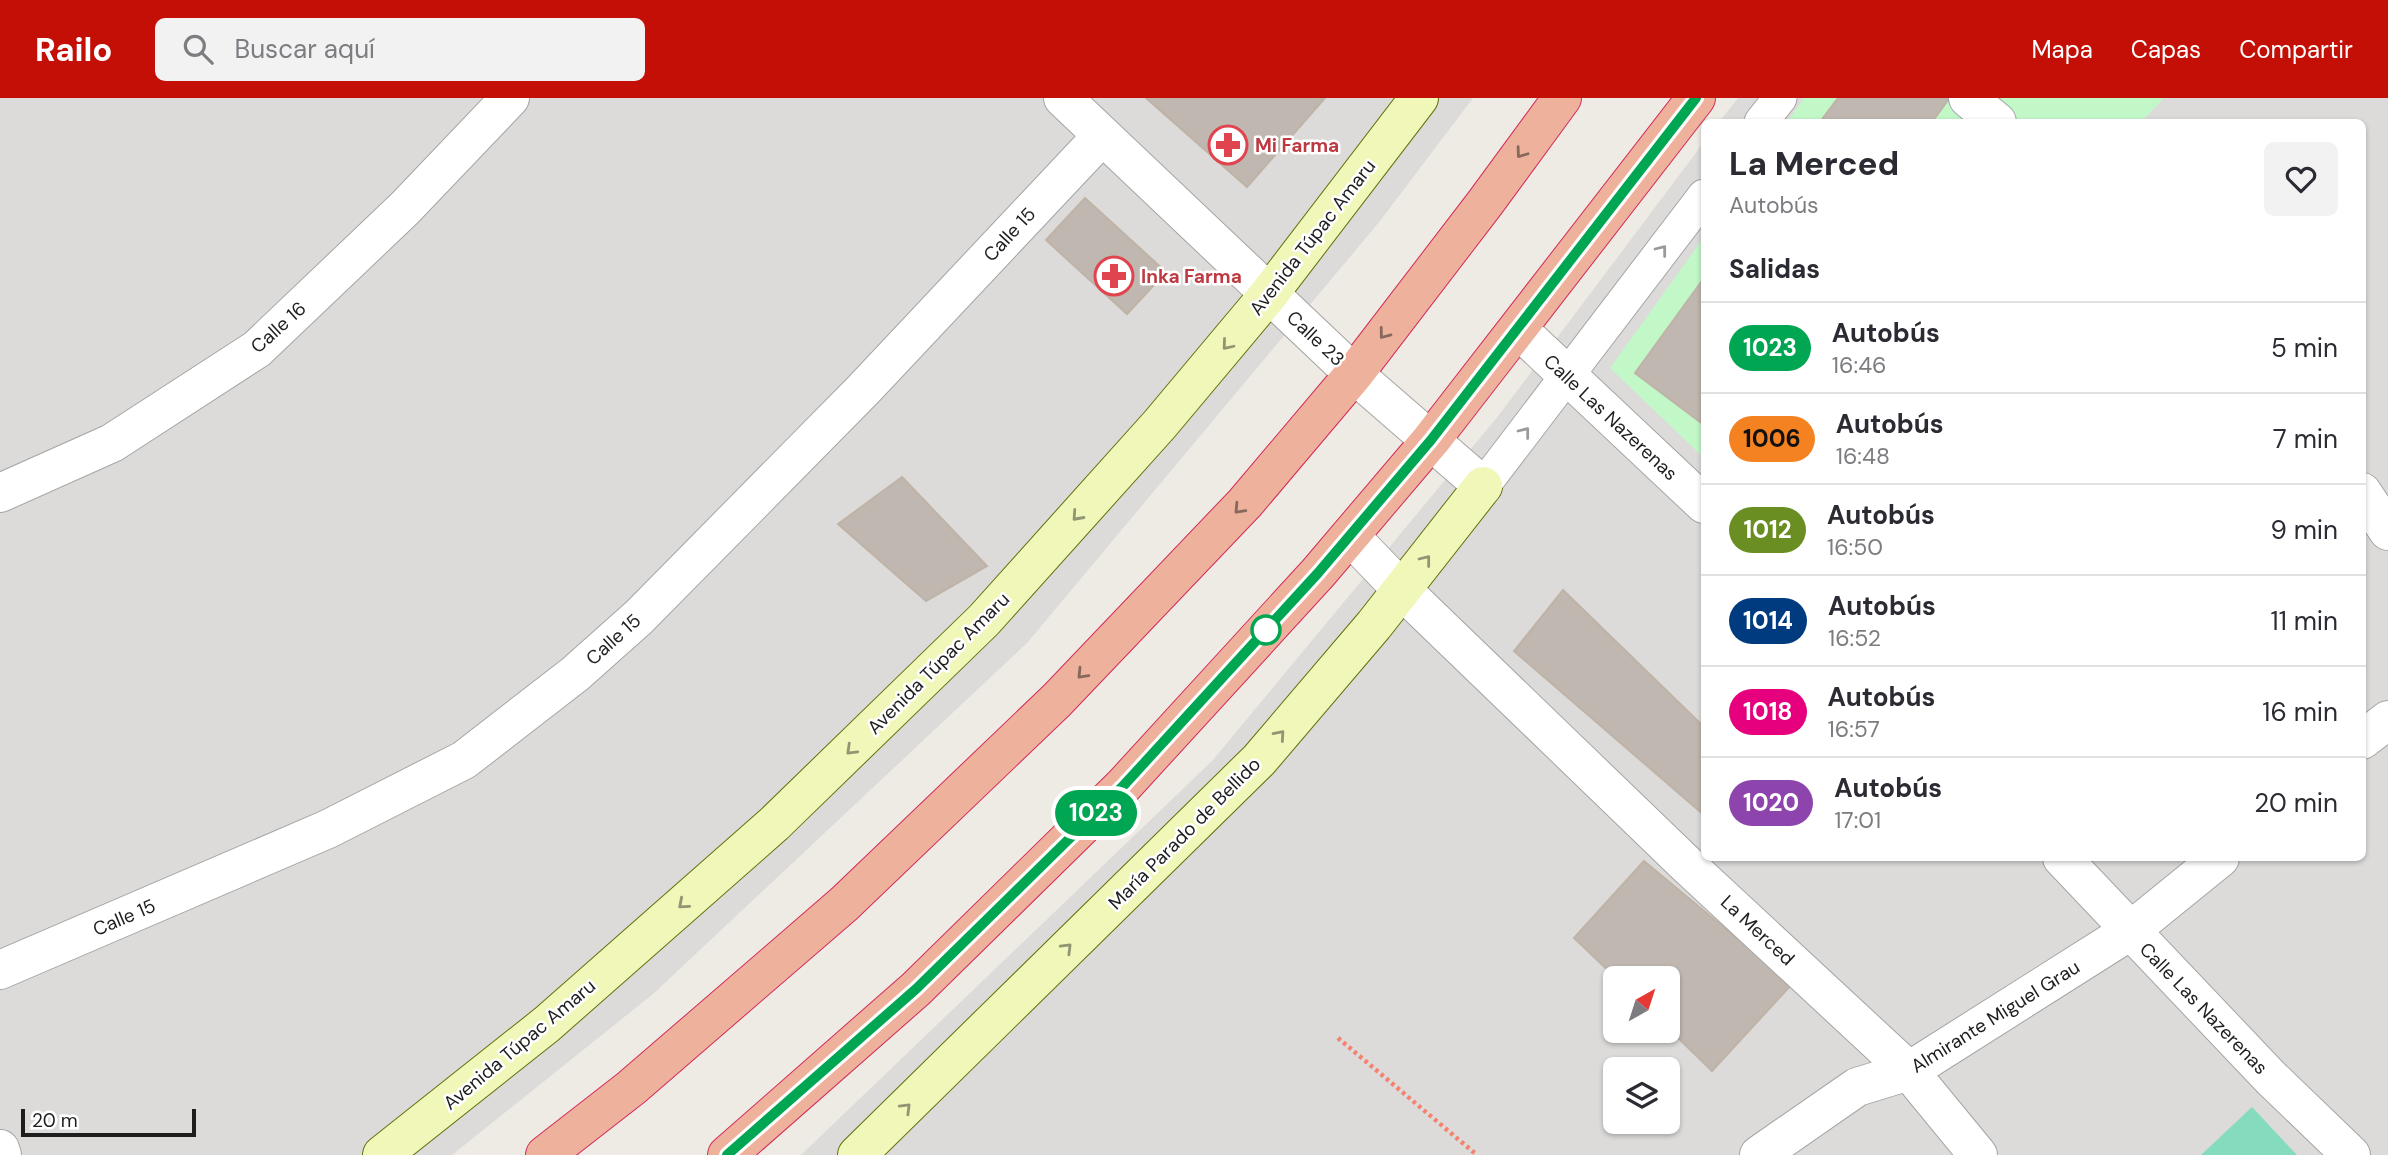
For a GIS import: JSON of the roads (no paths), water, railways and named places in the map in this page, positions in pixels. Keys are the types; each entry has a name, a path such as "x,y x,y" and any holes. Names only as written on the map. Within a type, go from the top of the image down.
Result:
{"highway":[{"path":"545,1155 631,1088 844,904 1057,700 1245,503 1354,374 1562,98"},
{"path":"727,1155 916,989 1124,785 1350,536 1431,440 1696,98"}],"main road":[{"name":"Avenida Túpac Amaru","path":"382,1155 547,1024 774,824 964,639 1160,424 1269,294 1419,98"},
{"name":"María Parado de Bellido","path":"866,1151 1259,760 1402,590 1483,486"}],"street":[{"name":"Calle 16","path":"0,493 112,443 257,349 405,208 510,98"},
{"name":"Calle 23","path":"1063,98 1354,374 1483,486"},
{"path":"1968,98 1993,119"},
{"name":"Calle 15","path":"0,971 328,829 464,760 575,674 639,617 863,390 1102,136"},
{"name":"Calle Las Nazerenas","path":"1518,328 1701,501"},
{"path":"2366,498 2388,531"},
{"name":"La Merced","path":"1350,536 1402,590 1686,864 1909,1071 1978,1155"},
{"path":"2366,737 2388,720"},
{"name":"Calle Las Nazerenas","path":"2065,861 2270,1077 2351,1155"},
{"name":"Almirante Miguel Grau","path":"1759,1155 1857,1087 1909,1071 2130,931 2216,861"},
{"path":"0,1149 2,1155"}],"lane":[{"path":"1763,119 1780,98"},
{"path":"1483,486 1701,199"}],"place":[{"name":"Mi Farma","path":"1228,145"},
{"name":"Inka Farma","path":"1114,276"}]}
